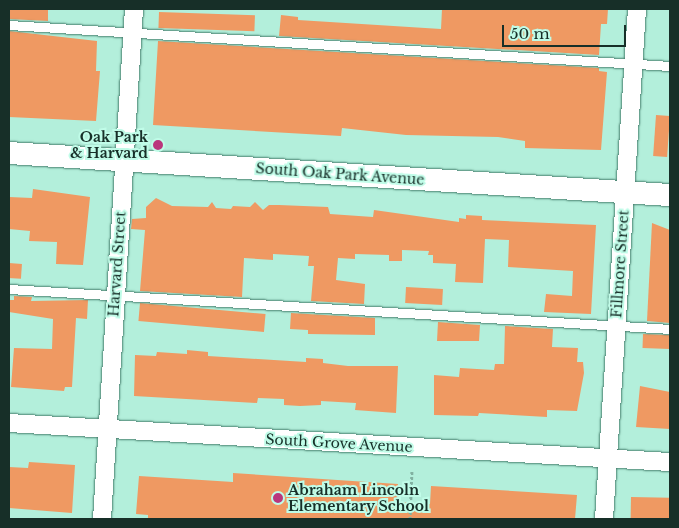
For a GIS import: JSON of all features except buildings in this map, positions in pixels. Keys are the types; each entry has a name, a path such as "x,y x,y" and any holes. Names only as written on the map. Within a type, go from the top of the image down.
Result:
{"street":[{"name":"Harvard Street","path":"102,519 134,9"},
{"name":"Fillmore Street","path":"604,519 637,9"},
{"name":"South Oak Park Avenue","path":"9,153 670,195"},
{"name":"South Grove Avenue","path":"9,423 670,462"}],"lane":[{"path":"9,24 670,66"},
{"path":"9,289 670,330"}],"path":[{"path":"410,519 412,470"}],"place":[{"name":"Oak Park & Harvard","path":"158,145"},
{"name":"Abraham Lincoln Elementary School","path":"278,498"}]}
